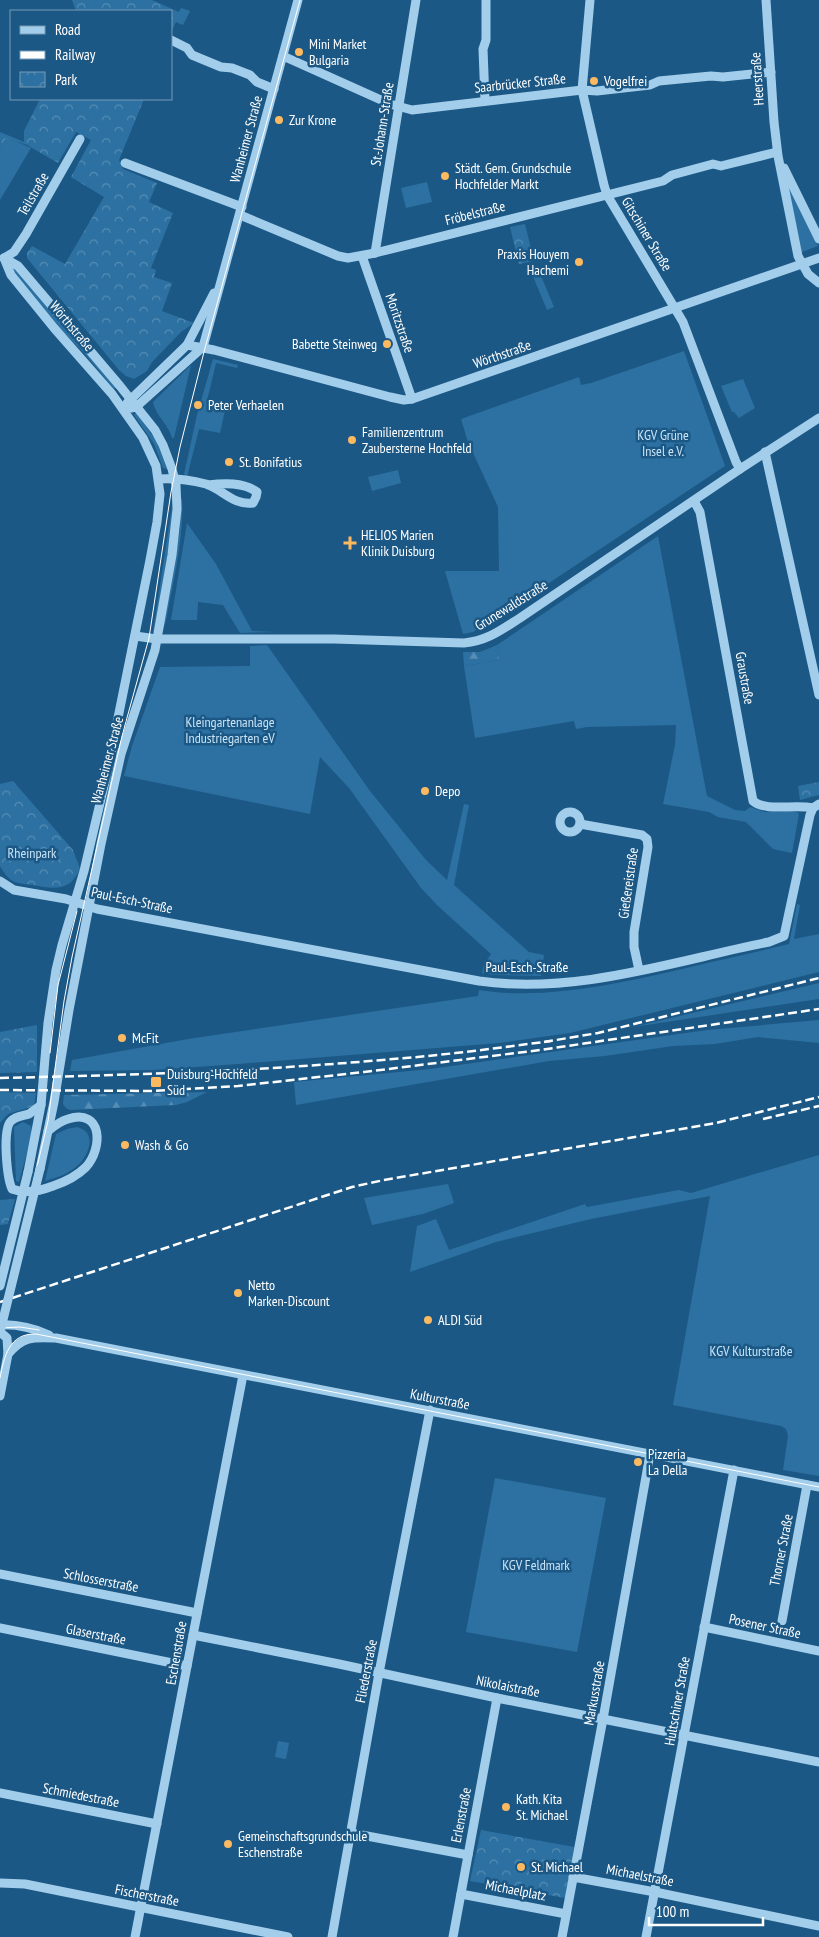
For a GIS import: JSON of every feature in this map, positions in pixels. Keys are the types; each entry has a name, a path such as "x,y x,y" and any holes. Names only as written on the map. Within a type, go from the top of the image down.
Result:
{"street":[{"name":"Wanheimer Straße","path":"203,347 298,0"},
{"name":"St.-Johann-Straße","path":"375,253 416,0"},
{"path":"485,101 484,49 486,40 486,0"},
{"name":"Gitschiner Straße","path":"590,0 582,90 607,195 683,322 736,462 740,468"},
{"name":"Heerstraße","path":"766,0 777,154 796,249 802,265 808,274 819,283"},
{"path":"172,40 187,48 192,55 221,67 232,68 250,75 257,82 274,89"},
{"name":"Saarbrücker Straße","path":"282,56 399,107 412,110 582,90 597,91 650,85 659,81 771,72"},
{"name":"Teilstraße","path":"2,256 14,252 80,140"},
{"name":"Heerstraße","path":"777,154 819,240"},
{"name":"Fröbelstraße","path":"125,163 241,211 338,256 348,258 375,253 663,181 672,175 713,164 721,166 777,154"},
{"name":"Wörthstraße","path":"2,256 11,275 123,409"},
{"name":"Wörthstraße","path":"2,256 18,266 130,398"},
{"name":"Moritzstraße","path":"362,256 412,399"},
{"name":"Wörthstraße","path":"188,345 203,347 368,392 404,400 412,399 819,258"},
{"name":"Wanheimer Straße","path":"0,1286 38,1128 46,1036 62,945 95,828 135,636 159,508 159,479 152,456 143,438 123,409 130,398 188,345 220,284"},
{"path":"123,409 136,407 203,347 199,344 209,302"},
{"name":"Wanheimer Straße","path":"0,1396 8,1354 8,1341 5,1335 0,1332 48,1131 68,1010 121,754 151,664 176,528 178,510 174,478 164,445 130,398"},
{"name":"Grunewaldstraße","path":"135,636 157,639 334,639 479,642 494,635 520,618 740,468 819,418"},
{"path":"765,452 819,695"},
{"path":"159,479 174,478 208,485 234,484 246,486 257,492 253,503 247,504 236,501 208,485"},
{"name":"Graustraße","path":"694,501 700,512 753,801 758,805 766,806 816,806"},
{"name":"Paul-Esch-Straße","path":"0,881 14,890 74,901 89,906 493,983 528,984 580,981 769,942 784,936 810,815 816,806"},
{"name":"Gießereistraße","path":"580,824 642,835 647,839 648,846 634,932 634,946 639,970"},
{"path":"41,1105 22,1116 14,1118 10,1122 7,1132 8,1180 12,1189 17,1191 44,1189 64,1182 88,1165 95,1151 98,1141 96,1128 88,1119 69,1118 59,1112 54,1102"},
{"path":"22,1116 30,1120 38,1128"},
{"path":"48,1131 69,1118"},
{"path":"0,1325 24,1326 56,1338"},
{"path":"8,1354 17,1344 25,1339 38,1337 56,1338"},
{"name":"Kulturstraße","path":"56,1338 819,1487"},
{"name":"Eschenstraße","path":"135,1937 243,1375"},
{"name":"Fliederstraße","path":"332,1937 379,1673 430,1410"},
{"name":"Markusstraße","path":"562,1937 650,1454"},
{"name":"Hultschiner Straße","path":"646,1937 734,1470"},
{"name":"Thorner Straße","path":"782,1621 807,1485"},
{"name":"Schlosserstraße","path":"0,1574 197,1613"},
{"name":"Posener Straße","path":"704,1627 778,1639 819,1652"},
{"name":"Glaserstraße","path":"0,1628 187,1666"},
{"name":"Nikolaistraße","path":"193,1635 819,1762"},
{"name":"Erlenstraße","path":"453,1937 497,1698"},
{"name":"Schmiedestraße","path":"0,1792 157,1824"},
{"path":"351,1833 468,1855"},
{"name":"Michaelstraße","path":"573,1877 819,1926"},
{"name":"Fischerstraße","path":"0,1883 25,1884 288,1937"},
{"name":"Michaelplatz","path":"461,1894 566,1914"}],"green space":[{"path":"72,0 152,0 179,12 181,8 190,11 183,25 176,22 172,30 172,10 76,10"},
{"path":"40,100 144,100 119,160 123,169 157,183 149,202 173,213 151,268 156,270 154,277 172,283 162,311 194,323 181,332 152,362 147,371 134,379 126,376 119,370 27,258 27,253 32,246 65,264 104,197 71,177 91,140 76,132 58,163 27,145 6,138 0,150 0,132 24,142 24,131"},
{"path":"6,137 31,148 0,200 0,150"},
{"path":"427,182 432,202 406,208 401,188"},
{"path":"788,187 790,187 818,246 802,252"},
{"path":"525,224 534,261 519,264 510,227"},
{"path":"13,268 116,387 114,389 84,353 59,328 15,275"},
{"path":"539,271 554,307 547,310 532,274"},
{"name":"KGV Grüne Insel e.V.","path":"684,351 725,466 495,619 473,632 463,634 445,571 499,571 498,507 468,442 461,419 579,377 581,385 591,383"},
{"path":"213,359 238,365 237,368 216,363 207,401 226,406 220,433 199,429 187,477 184,474 197,415"},
{"path":"191,365 174,438 172,438 156,411 153,402"},
{"path":"743,379 755,408 739,418 732,412 721,386"},
{"path":"136,412 157,442 167,469 163,468 154,444 134,415"},
{"path":"398,470 401,483 372,491 368,477"},
{"path":"181,499 180,545 163,629 180,529"},
{"path":"172,506 171,535 153,632"},
{"path":"187,523 216,564 252,631 275,632 240,633 223,605 198,602 197,620 171,620"},
{"path":"658,536 707,796 735,810 745,811 750,807 765,812 797,812 799,814 792,853 773,849 746,822 718,817 709,812 663,804 675,745 676,725 587,727 576,729 574,721 475,738 464,666 499,660 497,645"},
{"name":"Kleingartenanlage Industriegarten eV","path":"267,645 370,791 426,860 447,880 464,804 469,805 454,885 529,952 544,955 541,976 482,973 484,964 491,954 421,888 349,788 320,757 310,814 124,776 132,746 160,667 250,666 250,646"},
{"path":"497,645 499,660 464,666 463,652 480,652"},
{"name":"Rheinpark","path":"13,781 73,850 80,869 71,882 66,885 54,888 18,883 12,881 0,866 0,784"},
{"path":"819,782 819,795 800,800 798,786"},
{"path":"797,904 800,905 794,939 819,934 819,972 570,1033 499,1043 225,1065 152,1070 70,1071 72,1060 188,1039 478,996 479,990 504,993 558,992 613,984 666,973 789,944"},
{"path":"819,983 819,999 633,1027"},
{"path":"819,1020 819,1043 758,1037 715,1044 673,1046 605,1056 549,1061 296,1105 294,1082 430,1069 707,1030"},
{"path":"37,1025 37,1072 0,1073 0,1032"},
{"path":"0,1092 36,1093 34,1106 8,1114 0,1123"},
{"path":"207,1092 176,1105 70,1110 63,1104 64,1095"},
{"path":"23,1122 31,1126 32,1134 19,1182 16,1181 14,1127"},
{"path":"77,1127 88,1134 88,1151 81,1162 70,1171 45,1181 56,1134"},
{"name":"KGV Kulturstraße","path":"819,1155 819,1476 783,1470 788,1436 786,1429 781,1426 673,1405 710,1196 591,1219 496,1242 410,1272 417,1226 436,1219 449,1250 585,1204 587,1207 679,1190 691,1193"},
{"path":"448,1184 454,1203 423,1214 372,1225 364,1198"},
{"path":"15,1199 8,1224 0,1225 0,1200"},
{"name":"KGV Feldmark","path":"495,1478 606,1498 577,1652 466,1632"},
{"path":"278,1741 289,1743 286,1759 275,1757"},
{"path":"481,1830 574,1847 565,1898 470,1881"}],"tunnel":[{"path":"779,1634 782,1621"}],"tram line":[{"path":"0,1319 48,1121 64,1001 72,957 122,736 149,638 171,492 180,447 205,348 300,0"},
{"path":"50,1053 58,985 77,911"},
{"path":"0,1328 20,1327 39,1330"},
{"path":"0,1378 9,1348 20,1338 36,1334 819,1487"}],"railway":[{"path":"544,1042 598,1033 819,978"},
{"path":"0,1090 153,1091 238,1086 540,1050 819,1009"},
{"path":"0,1078 295,1067 433,1055 551,1041"},
{"path":"0,1302 352,1187 716,1123 819,1097"},
{"path":"763,1119 819,1106"}],"place":[{"name":"Mini Market Bulgaria","path":"299,52"},
{"name":"Vogelfrei","path":"594,81"},
{"name":"Zur Krone","path":"279,120"},
{"name":"Städt. Gem. Grundschule Hochfelder Markt","path":"445,176"},
{"name":"Praxis Houyem Hachemi","path":"579,262"},
{"name":"Babette Steinweg","path":"387,344"},
{"name":"Peter Verhaelen","path":"198,405"},
{"name":"Familienzentrum Zaubersterne Hochfeld","path":"352,440"},
{"name":"St. Bonifatius","path":"229,462"},
{"name":"HELIOS Marien Klinik Duisburg","path":"350,543"},
{"name":"Depo","path":"425,791"},
{"name":"McFit","path":"122,1038"},
{"name":"Duisburg-Hochfeld Süd","path":"156,1082"},
{"name":"Wash & Go","path":"125,1145"},
{"name":"Netto Marken-Discount","path":"238,1293"},
{"name":"ALDI Süd","path":"428,1320"},
{"name":"Pizzeria La Della","path":"638,1462"},
{"name":"Kath. Kita St. Michael","path":"506,1807"},
{"name":"Gemeinschaftsgrundschule Eschenstraße","path":"228,1844"},
{"name":"St. Michael","path":"521,1867"}]}
